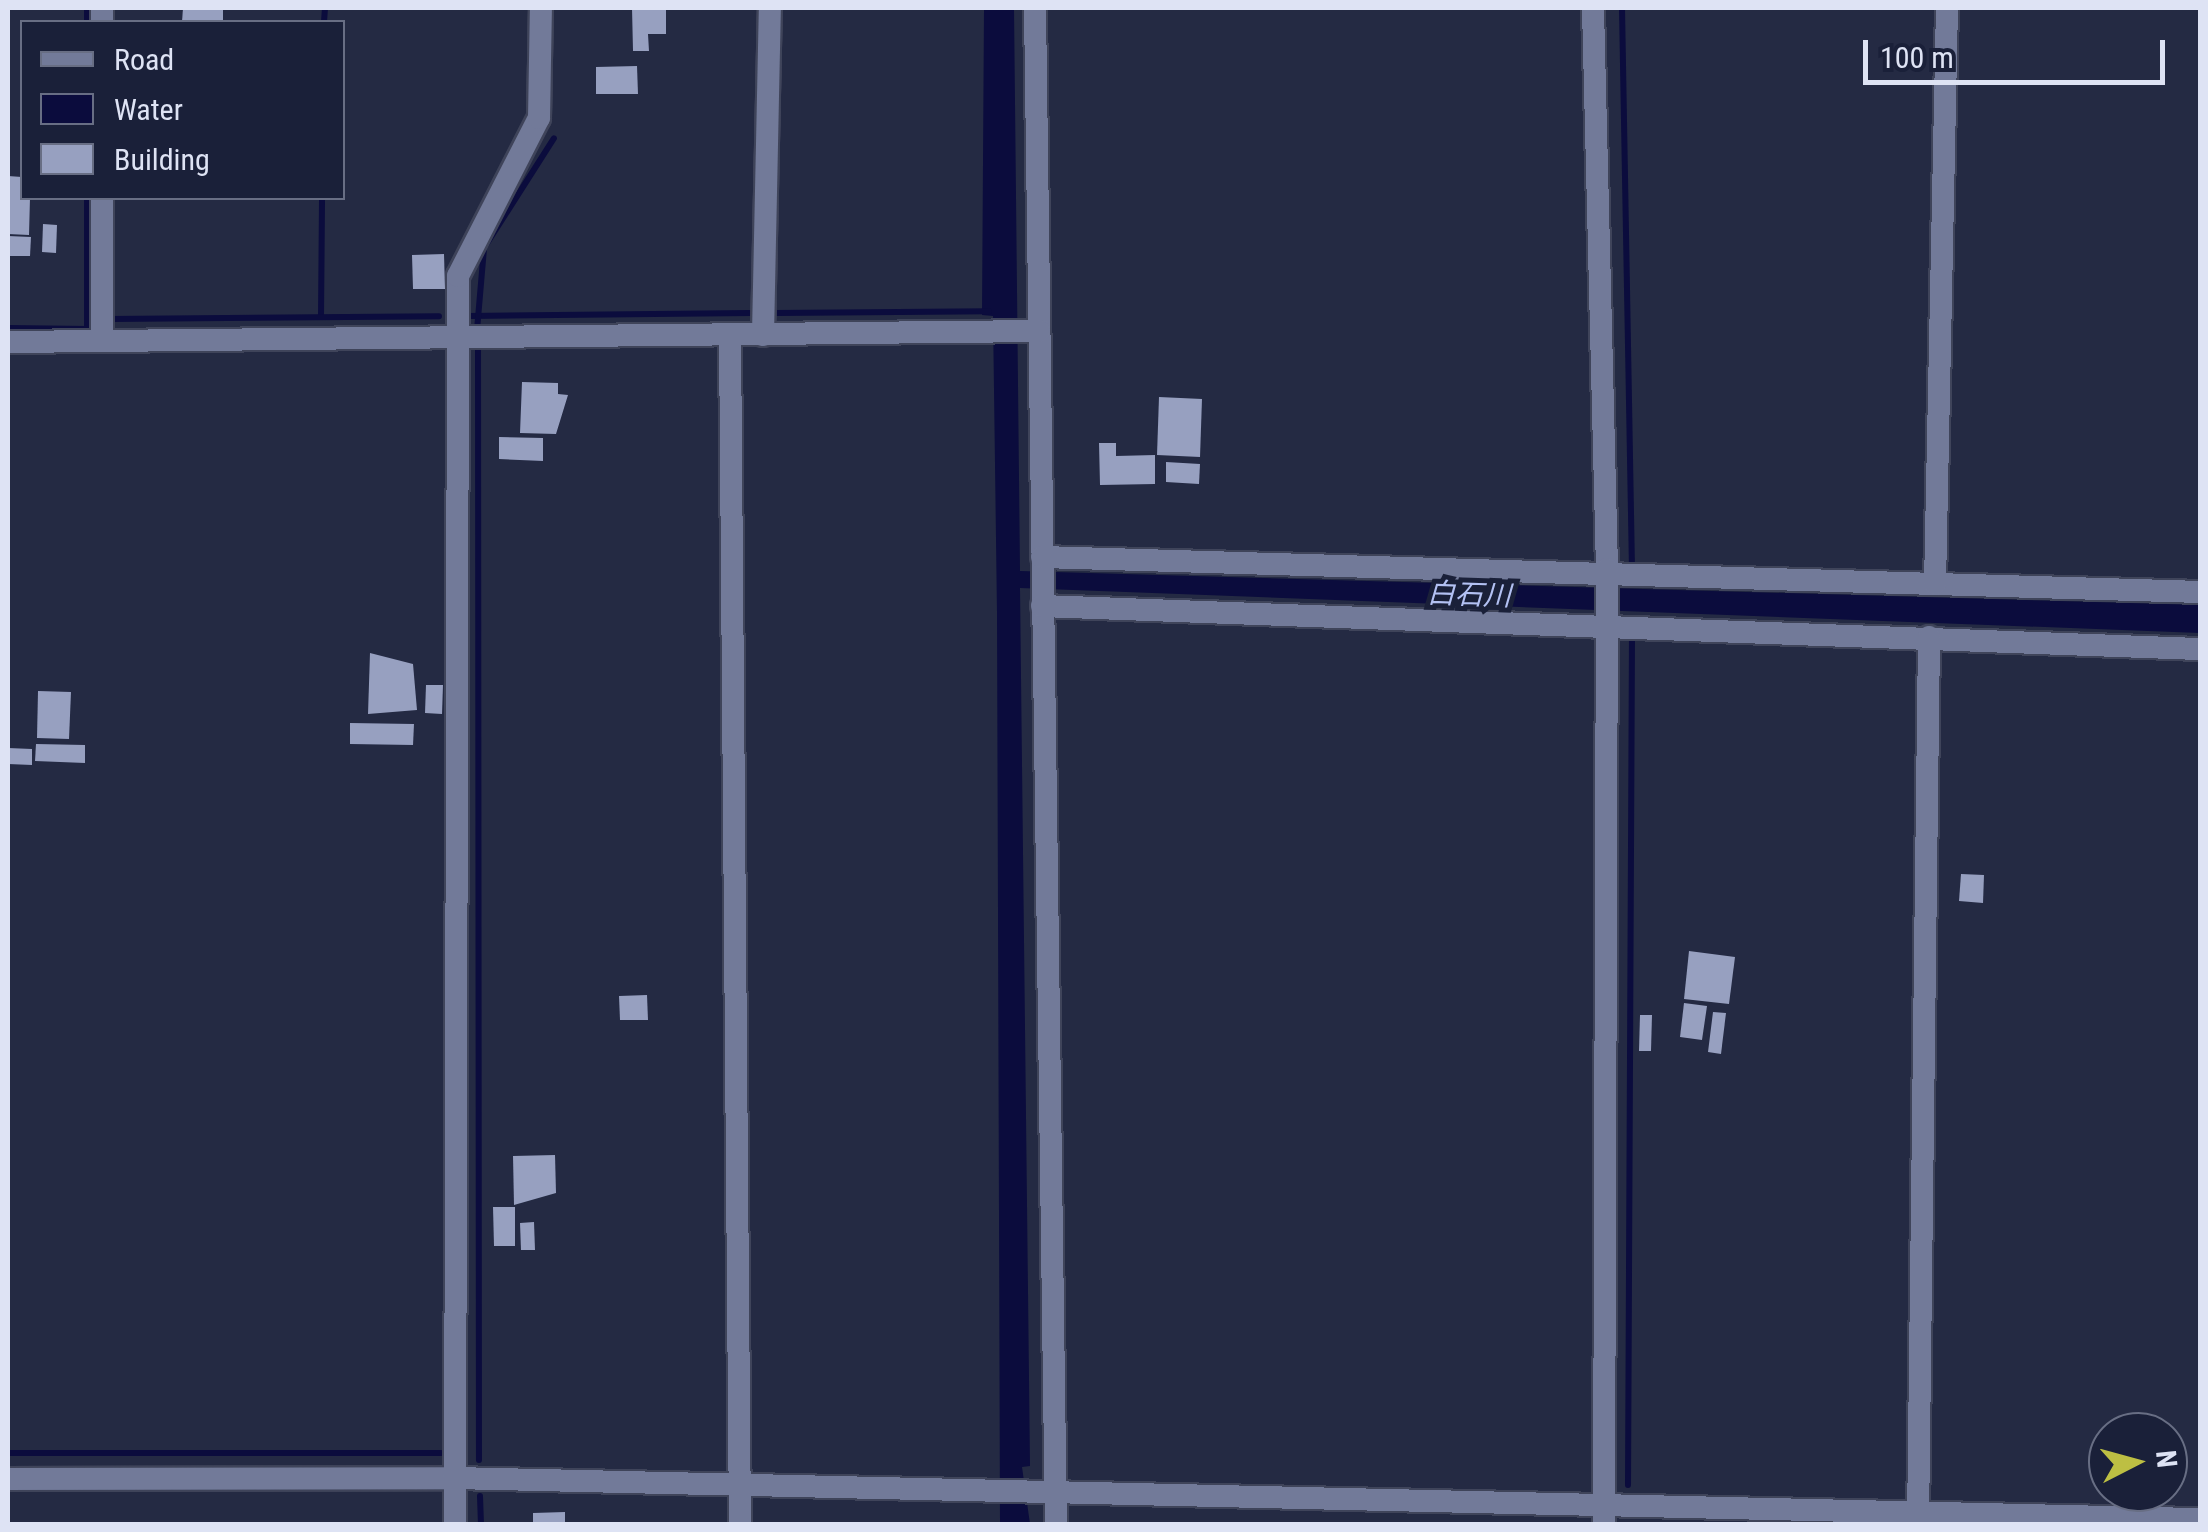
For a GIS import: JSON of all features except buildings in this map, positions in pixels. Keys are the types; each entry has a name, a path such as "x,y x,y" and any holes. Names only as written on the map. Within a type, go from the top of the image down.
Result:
{"street":[{"path":"456,1524 471,336 467,245 528,153 539,118 541,8"},
{"path":"763,335 770,8"},
{"path":"1036,8 1028,331 1042,562 1056,1524"},
{"path":"1594,8 1620,572 1604,1515"},
{"path":"1935,584 1947,8"},
{"path":"102,200 102,340"},
{"path":"8,342 1028,331"},
{"path":"730,336 740,1524"},
{"path":"1042,562 1620,572 2200,592"},
{"path":"1042,600 2200,649"},
{"path":"1918,1519 1929,636"},
{"path":"8,1478 454,1478 1031,1491 1604,1515 2200,1519"}],"water":[{"name":"白石川","path":"984,8 1014,8 1020,571 2200,605 2200,633 1020,588 1030,1466 1022,1467 1030,1524 1000,1524 997,613 993,316 982,315"}],"waterway":[{"path":"87,8 87,20"},
{"path":"324,20 325,8"},
{"path":"1622,8 1632,571"},
{"path":"477,330 484,248 554,138"},
{"path":"8,328 87,329 87,200"},
{"path":"321,317 322,200"},
{"path":"776,313 989,311"},
{"path":"469,316 751,313"},
{"path":"110,319 439,316"},
{"path":"478,343 479,1460"},
{"path":"1628,1485 1632,634"},
{"path":"8,1453 441,1453"},
{"path":"480,1496 481,1524"}]}
